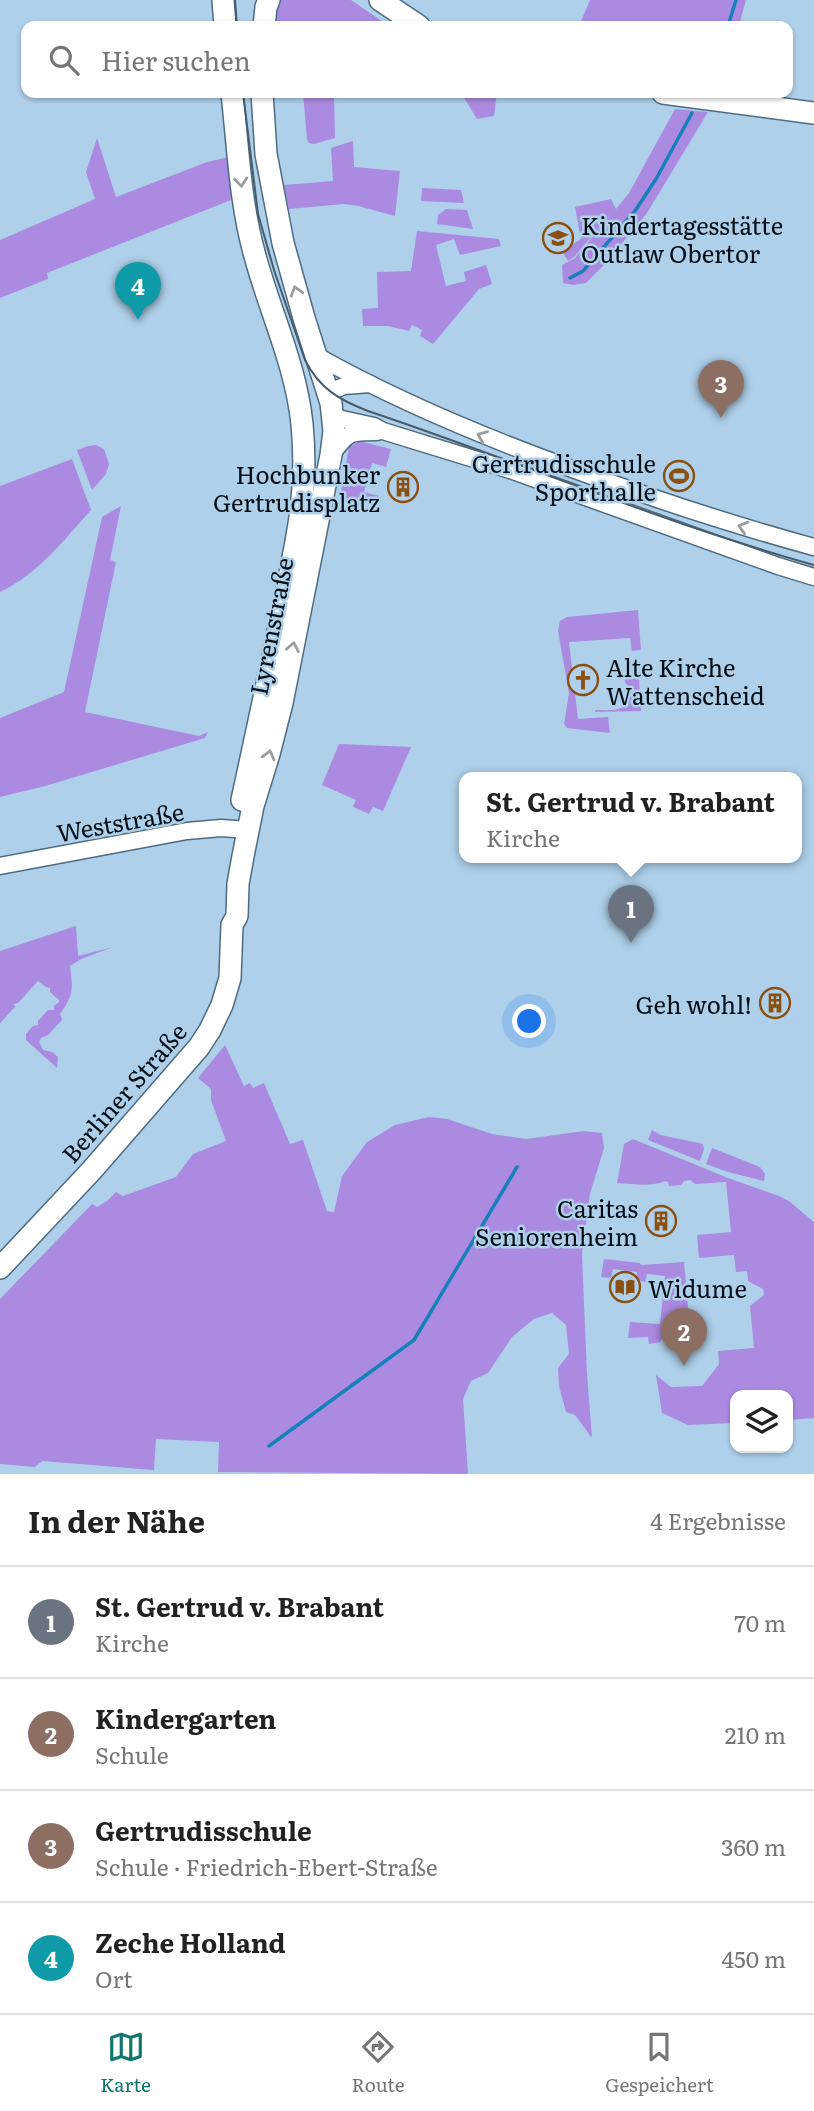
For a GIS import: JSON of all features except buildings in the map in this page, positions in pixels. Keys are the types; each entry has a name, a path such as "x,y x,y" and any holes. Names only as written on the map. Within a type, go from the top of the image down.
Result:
{"main road":[{"path":"223,0 225,21"},
{"path":"254,21 255,0"},
{"path":"264,21 265,7 269,0"},
{"path":"361,0 391,21"},
{"path":"380,0 412,21"},
{"name":"Lyrenstraße","path":"233,98 243,195 255,257 285,346 331,455 282,703 256,797 242,829"},
{"name":"Lyrenstraße","path":"242,829 261,715 301,521 305,470 324,395 317,356 292,278 275,209 266,154 262,98"},
{"path":"701,98 814,113"},
{"name":"Lyrenstraße","path":"285,346 324,395"},
{"path":"318,422 324,395"},
{"name":"Berliner Straße","path":"0,1268 92,1170 211,1030 230,978 232,925 226,916 226,885 242,829"}],"street":[{"path":"317,356 474,433 721,521 814,547"},
{"path":"324,395 344,386 370,384"},
{"path":"318,422 374,426 510,470 814,577"},
{"path":"331,455 351,433 383,431"},
{"name":"Weststraße","path":"0,866 179,832 242,829"}],"shaded area":[{"path":"263,0 351,0 382,21 266,21"},
{"path":"590,0 746,0 740,21 581,21"},
{"path":"303,98 334,98 335,138 314,144 307,139"},
{"path":"464,98 496,98 494,116 477,119"},
{"path":"675,109 708,112 647,213 604,265 586,283 563,283 562,265 575,258 613,212 568,261 562,251 581,239 575,207 611,199 616,209 629,193"},
{"path":"97,138 116,197 207,162 229,157 231,200 47,273 48,279 0,298 0,240 95,199 86,172"},
{"path":"353,141 354,167 400,171 395,216 344,204 289,209 284,185 333,181 331,148"},
{"path":"422,188 461,190 464,203 421,201"},
{"path":"446,209 467,210 473,229 437,224 438,215"},
{"path":"417,231 499,239 501,246 460,255 454,239 436,245 446,286 466,281 464,272 486,265 492,284 479,289 433,344 420,336 422,330 412,325 409,331 388,326 363,326 362,309 378,308 377,272 411,271"},
{"path":"359,441 391,449 386,467 372,463 369,474 365,473 363,481 367,482 364,492 379,496 376,505 340,498 349,447"},
{"path":"96,445 104,449 109,464 106,474 92,490 77,450"},
{"path":"72,459 91,510 38,566 14,585 0,592 0,486"},
{"path":"121,506 110,560 116,562 85,712 199,736 208,732 205,738 0,797 0,718 64,692 102,517"},
{"path":"638,610 641,650 632,651 630,638 569,642 578,719 608,717 610,733 567,728 564,724 569,693 558,631 560,621 567,617"},
{"path":"624,676 636,677 639,680 641,711 595,712 623,707 630,689"},
{"path":"339,744 411,747 383,811 373,807 369,814 353,807 356,800 322,785"},
{"path":"76,926 78,956 113,947 70,966 71,991 60,1014 62,1020 39,1042 43,1050 58,1057 57,1068 26,1040 26,1034 33,1026 38,1025 38,1021 48,1010 54,1010 59,1000 50,992 50,988 38,981 14,1004 15,1007 0,1023 0,951"},
{"path":"225,1045 244,1086 250,1083 253,1088 264,1083 290,1144 303,1140 327,1211 334,1212 342,1176 367,1142 395,1125 429,1117 447,1119 492,1134 526,1139 584,1131 602,1133 604,1148 590,1194 582,1254 592,1438 575,1415 566,1412 559,1386 558,1368 569,1354 566,1325 552,1313 534,1319 512,1337 488,1373 471,1381 463,1399 467,1474 218,1472 219,1442 156,1439 154,1470 42,1461 35,1467 0,1464 0,1299 92,1204 97,1207 116,1192 123,1196 176,1177 193,1154 226,1141 211,1100 211,1089 198,1078"},
{"path":"652,1130 661,1135 703,1144 700,1161 648,1140"},
{"path":"633,1139 779,1196 814,1222 814,1418 793,1420 793,1390 730,1390 730,1423 688,1425 662,1413 656,1375 671,1387 702,1386 719,1364 718,1351 754,1348 750,1306 764,1295 763,1289 748,1281 747,1271 736,1272 734,1255 699,1258 697,1235 731,1232 726,1182 695,1184 690,1180 681,1185 669,1186 666,1181 649,1185 617,1183 624,1144"},
{"path":"712,1148 760,1167 765,1174 764,1181 706,1164"},
{"path":"604,1259 641,1265 684,1262 690,1329 684,1337 668,1333 660,1342 649,1344 648,1337 628,1338 630,1322 660,1324 665,1276 647,1274 645,1282 637,1280 637,1272 613,1269 611,1278 601,1277"}],"waterway":[{"path":"730,21 736,0"},
{"path":"570,278 583,271 635,211 692,113"},
{"path":"269,1446 414,1340 517,1167"}],"tram line":[{"path":"235,0 237,21"},
{"path":"244,98 258,214 305,360 323,386 368,411 646,511 814,565"}],"place":[{"name":"Kindertagesstätte Outlaw Obertor","path":"558,238"},
{"name":"Zeche Holland","path":"138,320"},
{"name":"Gertrudisschule","path":"721,418"},
{"name":"Gertrudisschule Sporthalle","path":"679,476"},
{"name":"Hochbunker Gertrudisplatz","path":"403,487"},
{"name":"Alte Kirche Wattenscheid","path":"583,680"},
{"name":"St. Gertrud v. Brabant","path":"631,943"},
{"name":"Geh wohl!","path":"775,1003"},
{"name":"Caritas Seniorenheim","path":"661,1221"},
{"name":"Widume","path":"625,1287"},
{"name":"Kindergarten","path":"684,1366"}]}
